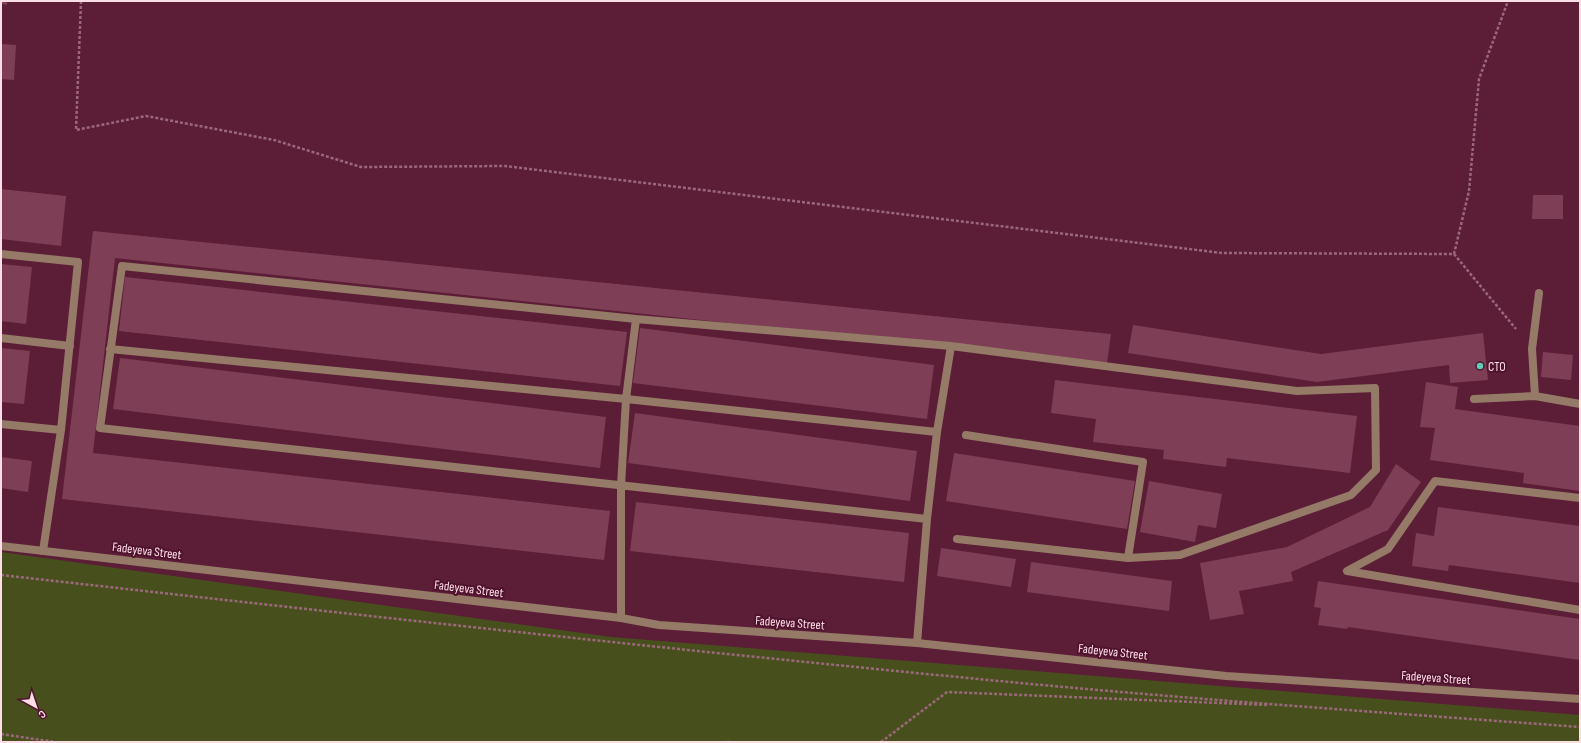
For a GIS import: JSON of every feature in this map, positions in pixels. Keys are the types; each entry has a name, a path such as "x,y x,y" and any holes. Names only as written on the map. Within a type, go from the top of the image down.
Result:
{"street":[{"path":"1,254 78,262 60,430 43,550"},
{"path":"927,519 100,428 122,266 636,319 951,346 1297,391 1375,388 1376,470 1350,495 1180,555 1128,558 957,538"},
{"path":"1536,396 1532,349 1539,293"},
{"path":"621,618 622,486 626,399 636,319"},
{"path":"1,338 70,346"},
{"path":"917,642 927,519 937,432 951,346"},
{"path":"110,349 626,399 937,432"},
{"path":"1474,400 1536,396 1580,404"},
{"path":"1,424 60,430"},
{"path":"966,435 1143,462 1128,558"},
{"path":"1580,498 1435,481 1388,549 1347,571 1580,610"},
{"name":"Fadeyeva Street","path":"1,546 621,618 659,625 917,642 1226,676 1580,699"}],"path":[{"path":"80,1 76,130 146,116 274,140 361,167 505,166 1222,253 1454,254"},
{"path":"1454,254 1469,190 1478,79 1508,1"},
{"path":"1454,254 1532,349"},
{"path":"1,575 386,618 970,678 1580,727"},
{"path":"881,742 947,692 1308,706"},
{"path":"1,734 55,742"},
{"path":"727,742 732,742"}],"green space":[{"path":"1,552 611,637 1580,715 1580,742 1,742"}],"building":[{"path":"1,1 7,1 7,5 1,4"},
{"path":"1,44 16,45 14,80 1,79"},
{"path":"1,189 66,196 61,246 1,239"},
{"path":"1533,195 1563,195 1563,219 1532,219"},
{"path":"93,231 1111,334 1107,363 115,258 93,453 610,511 604,560 62,499"},
{"path":"1,264 32,267 26,324 1,321"},
{"path":"125,277 627,332 620,386 119,331"},
{"path":"1133,325 1321,354 1483,333 1488,380 1450,383 1449,365 1317,382 1128,353"},
{"path":"640,328 934,365 927,419 633,383"},
{"path":"1,348 30,351 24,404 1,402"},
{"path":"1543,352 1573,355 1571,380 1541,377"},
{"path":"120,358 606,417 600,468 113,409"},
{"path":"1055,380 1357,416 1350,473 1227,458 1226,467 1163,459 1164,450 1093,442 1096,419 1051,413"},
{"path":"1426,382 1458,387 1455,409 1580,426 1580,491 1523,483 1524,473 1430,460 1435,428 1420,427"},
{"path":"635,413 917,451 910,501 628,463"},
{"path":"954,453 1135,481 1127,529 946,501"},
{"path":"1,457 32,461 28,492 1,488"},
{"path":"1396,464 1421,482 1388,530 1291,572 1293,581 1239,591 1244,614 1210,620 1200,563 1287,547 1370,507"},
{"path":"1149,481 1222,494 1216,528 1198,525 1195,542 1140,532"},
{"path":"636,502 909,533 904,582 630,551"},
{"path":"1438,507 1580,526 1580,583 1449,565 1448,571 1412,566 1416,533 1434,536"},
{"path":"941,548 1016,559 1011,587 937,576"},
{"path":"1031,562 1172,581 1169,611 1027,592"},
{"path":"1318,581 1580,619 1580,660 1348,627 1347,629 1318,625 1321,608 1314,607"}],"place":[{"name":"СТО","path":"1480,366"}]}
